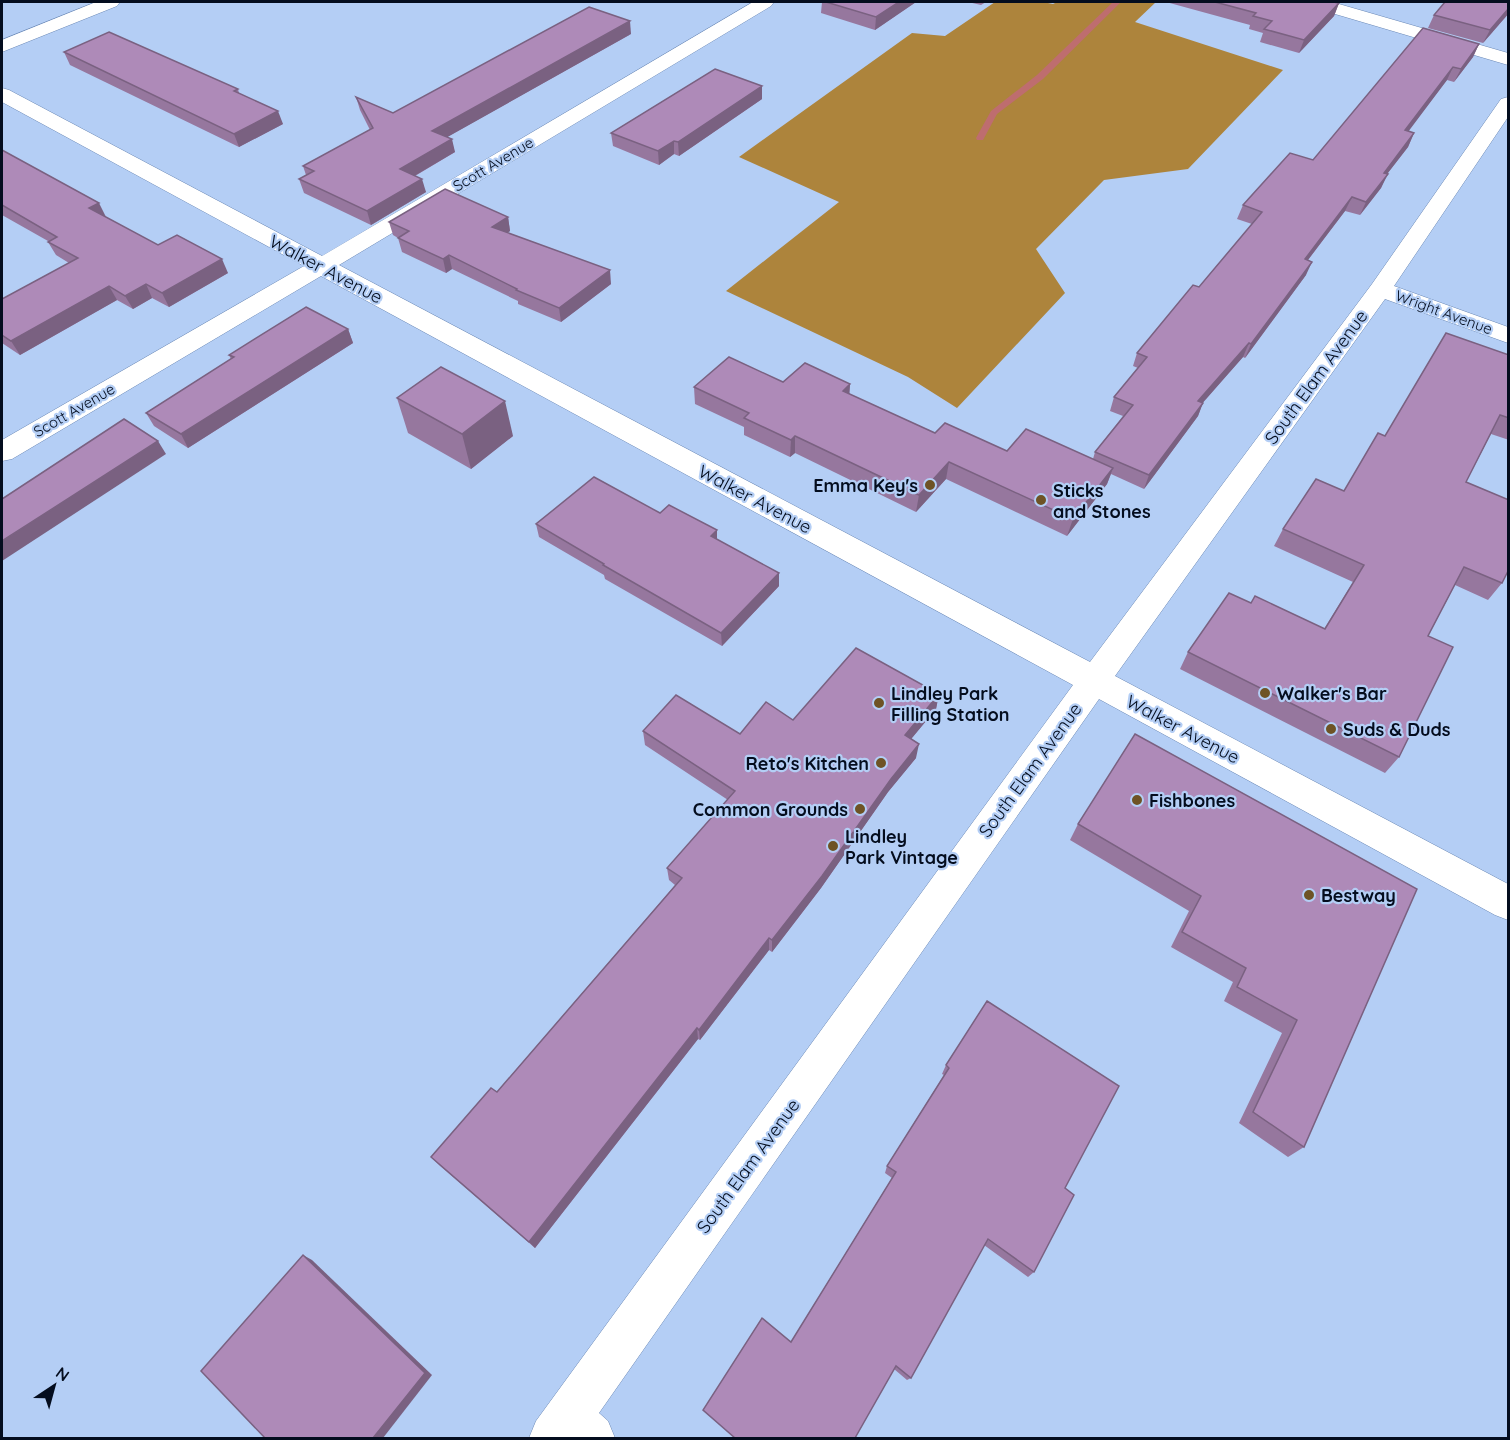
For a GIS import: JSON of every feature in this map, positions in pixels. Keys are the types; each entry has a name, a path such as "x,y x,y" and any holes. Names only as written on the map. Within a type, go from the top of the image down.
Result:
{"street":[{"path":"2,46 111,2"},
{"name":"Scott Avenue","path":"2,452 321,266 765,2"},
{"path":"1314,2 1509,58"},
{"name":"Walker Avenue","path":"2,94 1509,903"},
{"name":"South Elam Avenue","path":"571,1431 1094,681 1380,289 1509,103"},
{"name":"Wright Avenue","path":"1380,289 1509,335"}],"shaded area":[{"path":"995,2 1053,4 1057,2 1156,2 1135,22 1283,70 1188,169 1104,180 1036,249 1065,293 957,408 908,377 726,291 839,202 739,157 912,33 945,36"}],"building":[{"path":"826,2 899,2 876,17"},
{"path":"1215,2 1339,3 1304,40 1264,29 1272,21 1253,16 1256,13"},
{"path":"1445,2 1509,2 1509,8 1490,30 1434,15"},
{"path":"589,7 630,21 432,131 452,139 400,169 422,179 367,211 299,179 314,171 303,166 373,128 356,97 393,113"},
{"path":"1423,28 1479,44 1461,69 1453,67 1405,130 1414,133 1384,173 1388,174 1366,202 1352,197 1305,259 1312,262 1251,344 1249,343 1198,401 1203,403 1149,475 1095,452 1133,405 1114,397 1147,357 1137,353 1193,285 1199,287 1262,212 1243,205 1290,153 1313,160"},
{"path":"109,32 238,89 234,91 278,111 234,134 64,52"},
{"path":"715,69 762,86 678,142 674,141 658,151 611,133"},
{"path":"2,150 99,203 89,208 158,245 177,235 222,259 162,293 146,284 125,296 109,286 11,341 2,335 2,299 78,258 48,242 57,237 2,205"},
{"path":"445,189 508,217 492,227 610,270 559,308 516,290 449,255 443,259 398,238 409,231 389,222"},
{"path":"306,307 348,329 181,434 146,413 234,357 229,355"},
{"path":"1446,333 1509,355 1509,418 1500,415 1466,482 1509,500 1509,569 1502,583 1464,567 1428,636 1453,647 1399,757 1188,652 1229,593 1251,603 1255,596 1325,629 1364,565 1283,529 1316,479 1344,491 1378,433 1385,436"},
{"path":"729,357 783,382 805,363 850,384 843,391 935,433 945,423 1007,451 1026,429 1113,468 1073,519 949,462 919,495 795,436 791,440 744,418 749,413 694,387"},
{"path":"441,367 505,401 462,434 397,398"},
{"path":"124,419 158,441 2,541 2,499"},
{"path":"594,477 660,513 669,505 717,530 711,536 779,573 721,633 536,524"},
{"path":"856,648 939,694 905,735 919,744 772,940 769,938 699,1030 697,1028 529,1242 431,1157 491,1088 497,1092 682,878 667,868 735,791 643,731 676,695 740,734 766,702 793,720"},
{"path":"1135,734 1417,889 1304,1147 1253,1112 1297,1020 1237,987 1246,968 1182,932 1201,896 1078,824"},
{"path":"987,1001 1119,1086 1065,1188 1074,1195 1034,1272 988,1239 911,1378 896,1366 855,1438 735,1438 703,1410 762,1318 791,1342 896,1172 887,1166 949,1068 946,1065"},
{"path":"303,1255 425,1373 373,1438 265,1438 201,1371"}],"waterway":[{"path":"980,138 994,113 1040,77 1117,2"}],"place":[{"name":"Emma Key's","path":"930,485"},
{"name":"Sticks and Stones","path":"1041,500"},
{"name":"Walker's Bar","path":"1265,693"},
{"name":"Lindley Park Filling Station","path":"879,703"},
{"name":"Suds & Duds","path":"1331,729"},
{"name":"Reto's Kitchen","path":"881,763"},
{"name":"Fishbones","path":"1137,800"},
{"name":"Common Grounds","path":"860,809"},
{"name":"Lindley Park Vintage","path":"833,846"},
{"name":"Bestway","path":"1309,895"}]}
